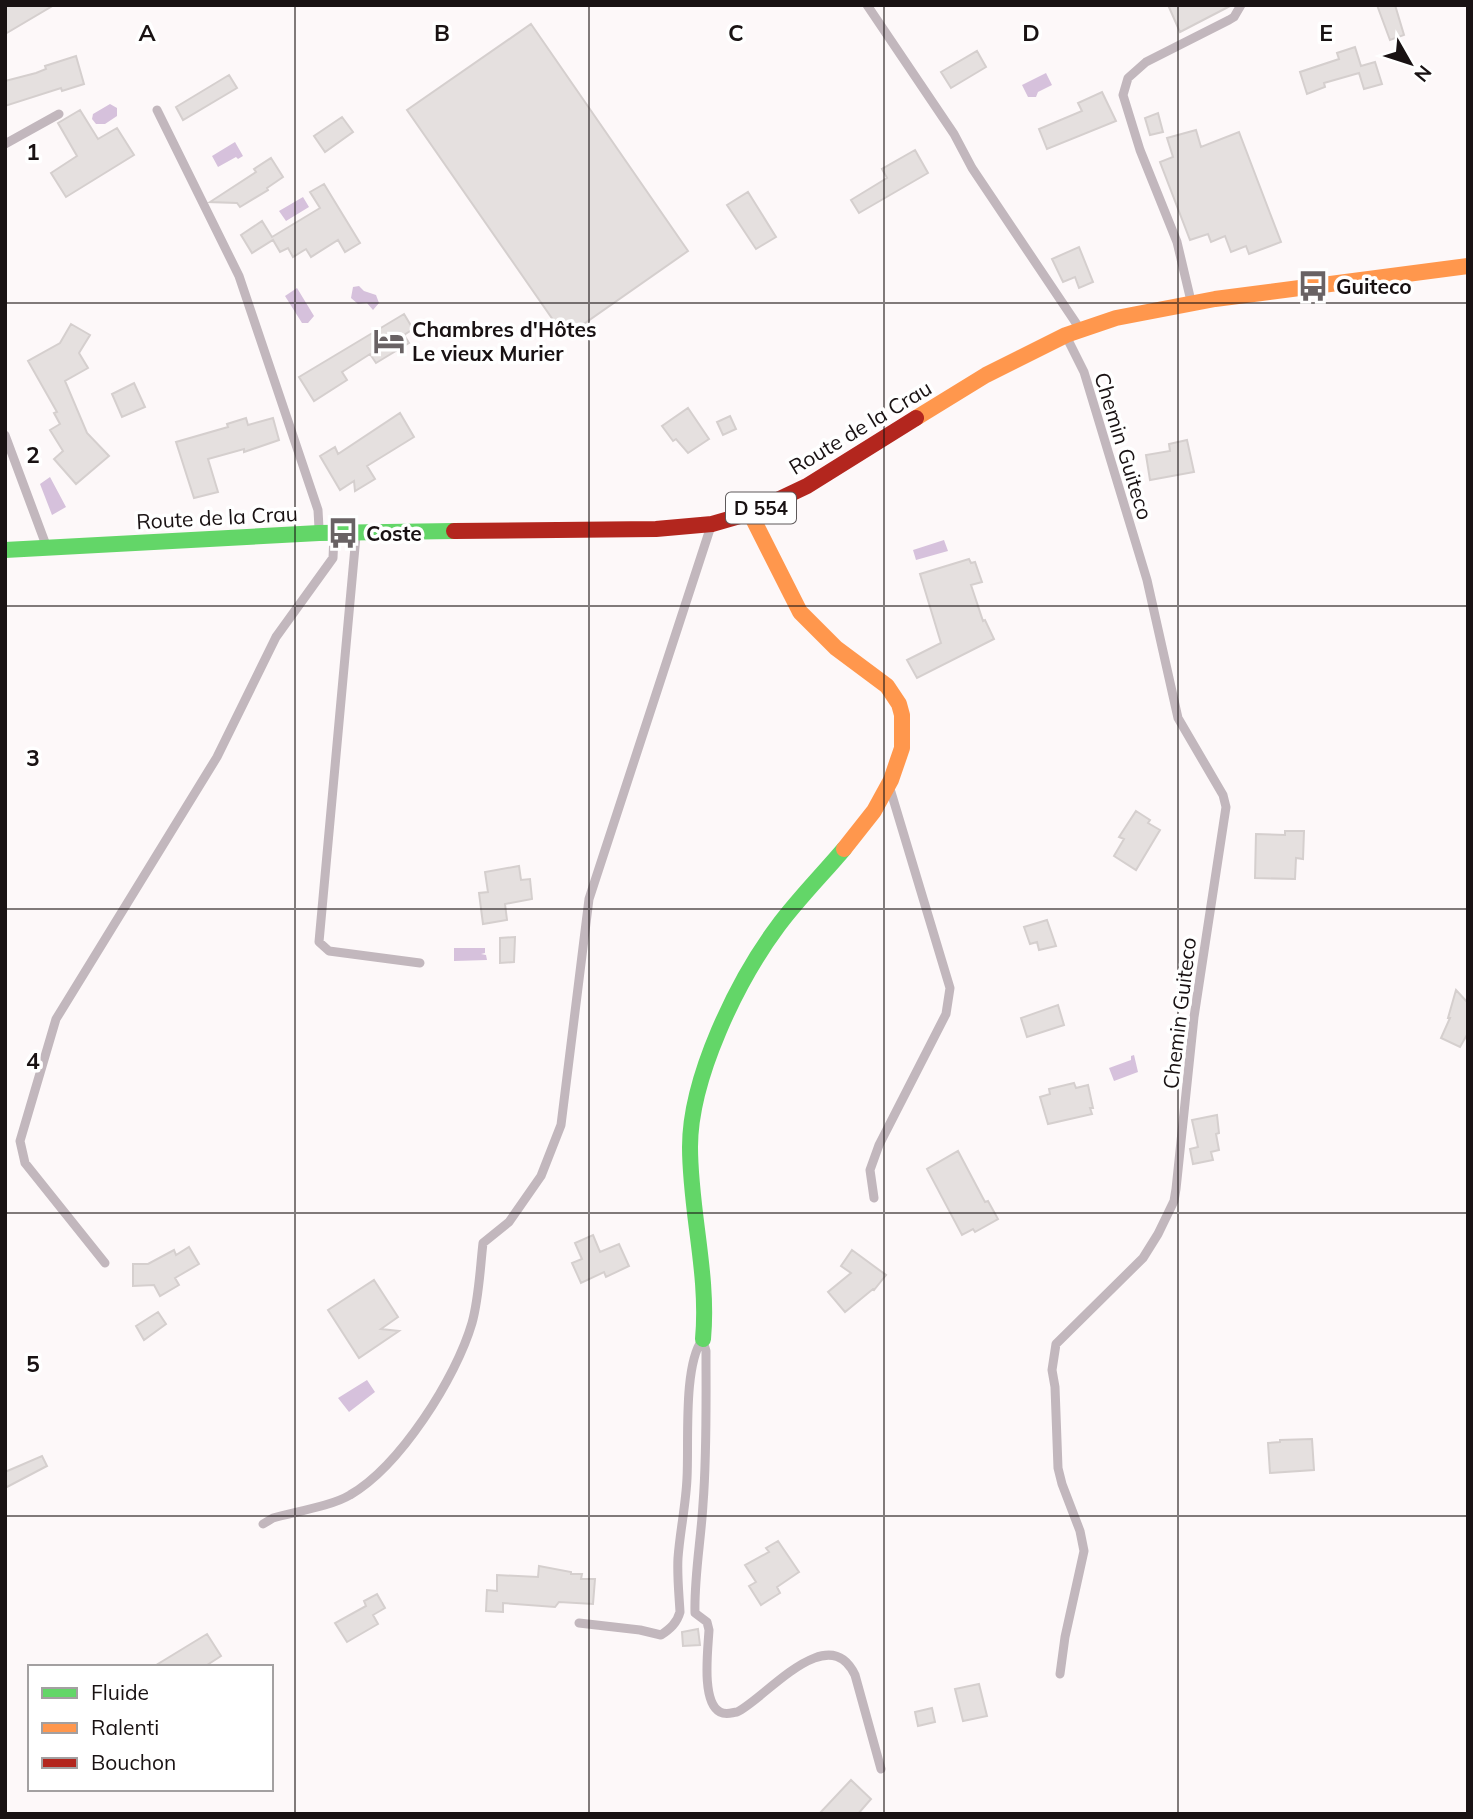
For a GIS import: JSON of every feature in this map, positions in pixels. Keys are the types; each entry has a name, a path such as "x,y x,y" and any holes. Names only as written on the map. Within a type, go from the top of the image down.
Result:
{"main road":[{"name":"Route de la Crau","path":"5,550 327,533 656,529 712,524 750,513 807,486 986,375 1073,332 1116,318 1192,303 1468,266"},
{"path":"703,1339 705,1292 690,1147 691,1116 697,1096 729,1014 761,950 793,906 871,816 889,787 904,737 902,711 888,685 842,653 799,610 750,513"}],"lane":[{"name":"Chemin Guiteco","path":"867,5 954,134 1073,332 1147,580 1178,718 1223,795 1226,807 1194,1017 1174,1201 1152,1247 1056,1344 1053,1356 1058,1468 1080,1531 1084,1551 1065,1637 1060,1674"},
{"path":"1192,303 1177,242 1132,126 1124,95 1125,84 1134,70 1234,17 1241,5"},
{"path":"106,1263 25,1163 20,1141 56,1019 217,757 276,637 332,558 327,533 239,276 157,110"},
{"path":"5,144 59,114"},
{"path":"5,435 46,547"},
{"path":"263,1524 273,1518 347,1497 369,1483 407,1441 446,1385 472,1322 483,1243 509,1222 541,1175 561,1125 589,899 712,524"},
{"path":"357,533 319,942 329,951 419,963"},
{"path":"874,1198 870,1170 874,1158 946,1014 950,988 889,787"},
{"path":"579,1623 640,1630 661,1636 678,1618 678,1555 687,1477 686,1439 691,1377 694,1352 703,1339"},
{"path":"703,1339 706,1351 707,1429 701,1542 694,1593 695,1613 707,1622 709,1629 710,1701 717,1711 726,1714 737,1712 807,1660 828,1655 839,1658 850,1665 855,1675 881,1769"}],"shaded area":[{"path":"1046,73 1052,85 1038,92 1036,97 1028,97 1022,85"},
{"path":"110,104 117,108 117,116 105,124 96,124 92,119 93,114"},
{"path":"235,142 243,156 218,167 212,156"},
{"path":"303,197 309,207 286,221 279,211"},
{"path":"359,286 376,295 379,303 373,310 367,303 358,304 351,298 353,287"},
{"path":"297,288 314,316 308,323 302,323 285,296"},
{"path":"50,477 66,507 52,515 40,484"},
{"path":"944,540 948,551 916,560 913,550"},
{"path":"454,948 485,948 485,953 481,954 486,955 487,960 454,961"},
{"path":"1134,1055 1138,1072 1114,1081 1109,1068 1131,1060"},
{"path":"367,1380 375,1392 349,1412 338,1398"}],"building":[{"path":"5,5 54,5 5,34"},
{"path":"1168,5 1232,5 1180,32"},
{"path":"1377,5 1395,5 1404,35 1390,40"},
{"path":"531,24 688,251 565,337 407,110"},
{"path":"1355,47 1361,66 1375,62 1382,84 1364,89 1359,73 1324,83 1325,87 1307,94 1300,72 1339,59 1337,53"},
{"path":"977,51 986,67 951,88 941,72"},
{"path":"76,56 84,84 62,91 61,88 5,106 5,81 36,73 46,69 45,66"},
{"path":"229,75 237,88 183,120 176,107"},
{"path":"1102,92 1116,121 1047,149 1039,129 1082,111 1078,103"},
{"path":"80,110 98,139 117,128 134,155 66,197 51,173 77,156 58,123"},
{"path":"1158,113 1163,132 1150,135 1145,118"},
{"path":"342,117 353,132 325,152 314,136"},
{"path":"1196,130 1201,147 1239,132 1281,242 1249,254 1246,246 1231,252 1225,236 1211,242 1208,234 1190,240 1160,162 1173,157 1167,138"},
{"path":"915,150 928,173 859,213 851,200 887,178 882,169"},
{"path":"271,158 283,177 267,188 268,190 240,207 237,203 210,202 256,172 254,169"},
{"path":"324,184 360,243 345,252 338,240 311,257 306,249 293,257 288,248 280,252 273,240 252,253 241,235 262,221 272,237 320,208 310,192"},
{"path":"748,192 776,237 756,249 727,205"},
{"path":"1079,247 1093,282 1079,288 1075,277 1063,282 1052,259"},
{"path":"404,314 413,329 404,335 409,343 376,363 370,354 342,372 347,380 314,401 299,377"},
{"path":"71,324 90,335 79,353 88,368 65,381 87,433 109,456 76,484 54,459 63,451 50,430 60,424 54,413 57,412 28,361 60,343"},
{"path":"134,383 145,407 122,417 112,394"},
{"path":"688,408 709,439 688,453 676,439 673,441 662,426"},
{"path":"400,413 414,437 367,466 375,479 355,491 354,481 340,490 320,456 335,447 338,454"},
{"path":"730,416 736,429 723,435 717,422"},
{"path":"246,418 248,425 273,418 279,440 244,452 244,449 208,459 218,492 194,498 176,442 228,427 227,424"},
{"path":"1187,440 1194,472 1150,480 1146,455 1170,451 1169,444"},
{"path":"969,559 971,563 975,562 982,582 971,585 983,621 985,620 994,639 917,678 907,660 941,643 920,574"},
{"path":"1136,811 1160,830 1136,870 1114,856 1124,839 1119,837"},
{"path":"1285,831 1304,831 1303,859 1296,858 1295,879 1255,878 1256,834 1285,835"},
{"path":"519,866 521,880 530,879 532,899 505,904 507,920 483,924 479,893 488,892 485,872"},
{"path":"1047,920 1056,946 1039,950 1037,942 1030,944 1024,927"},
{"path":"515,937 514,962 500,963 500,938"},
{"path":"1456,990 1468,1003 1468,1033 1460,1047 1441,1038 1450,1018"},
{"path":"1058,1005 1064,1025 1027,1037 1021,1018"},
{"path":"1074,1083 1076,1088 1088,1085 1092,1114 1048,1124 1040,1097 1050,1094 1049,1089"},
{"path":"1217,1115 1219,1150 1211,1152 1213,1160 1193,1164 1190,1149 1198,1147 1192,1120"},
{"path":"958,1151 985,1202 988,1201 998,1219 975,1232 973,1229 962,1235 927,1169"},
{"path":"593,1235 600,1252 619,1244 629,1266 606,1277 604,1272 581,1283 572,1263 582,1259 575,1243"},
{"path":"189,1247 199,1264 175,1278 179,1285 160,1296 154,1285 133,1286 133,1264 148,1264 174,1250 176,1255"},
{"path":"852,1250 886,1275 874,1290 845,1312 828,1292 851,1273 841,1266"},
{"path":"374,1280 398,1317 381,1329 399,1331 359,1358 328,1310"},
{"path":"158,1312 166,1324 144,1340 136,1326"},
{"path":"1312,1439 1314,1470 1270,1473 1268,1443"},
{"path":"42,1456 47,1466 5,1488 5,1472"},
{"path":"778,1541 799,1572 777,1587 780,1593 761,1605 749,1586 756,1582 745,1565 769,1552 766,1548"},
{"path":"539,1566 582,1574 581,1579 595,1579 593,1604 559,1602 555,1607 503,1603 503,1612 486,1611 487,1590 497,1591 497,1575 538,1577"},
{"path":"377,1594 385,1608 373,1615 378,1624 347,1642 335,1623 366,1606 364,1601"},
{"path":"698,1629 700,1645 683,1646 682,1632"},
{"path":"207,1634 221,1656 207,1665 156,1665"},
{"path":"979,1684 987,1716 963,1721 955,1689"},
{"path":"932,1708 935,1722 918,1726 915,1712"},
{"path":"851,1780 871,1799 858,1814 819,1814"}],"traffic: fast":[{"path":"5,550 319,533 454,531"},
{"path":"703,1339 702,1267 690,1147 698,1091 719,1031 762,948 844,849"}],"traffic: slow":[{"path":"916,418 986,375 1066,335 1116,318 1215,299 1468,266"},
{"path":"750,513 800,612 836,648 887,686 899,704 902,715 902,748 891,780 874,811 844,849"}],"traffic: jam":[{"path":"454,531 656,529 712,524 750,513 807,486 916,418"}],"place":[{"name":"Guiteco","path":"1313,286"},
{"name":"Chambres d'Hôtes Le vieux Murier","path":"389,341"},
{"name":"Coste","path":"343,533"}]}
